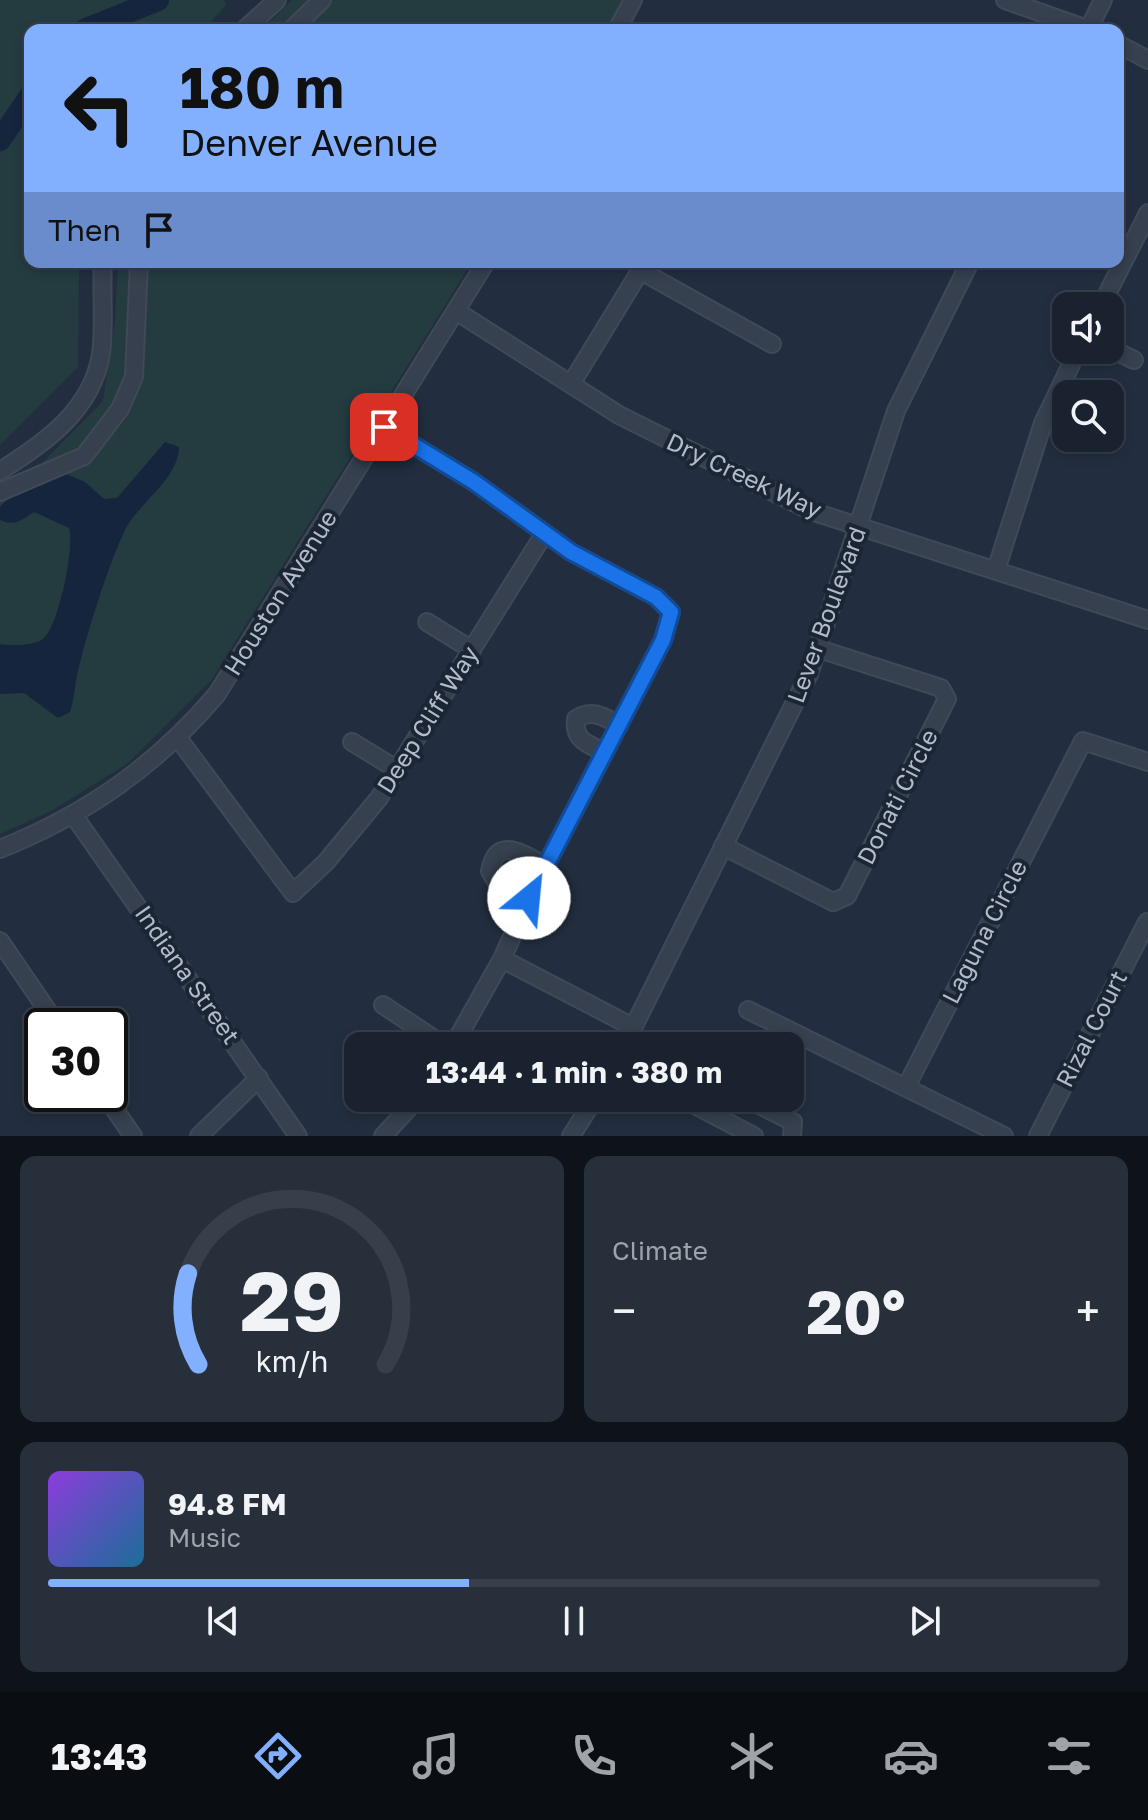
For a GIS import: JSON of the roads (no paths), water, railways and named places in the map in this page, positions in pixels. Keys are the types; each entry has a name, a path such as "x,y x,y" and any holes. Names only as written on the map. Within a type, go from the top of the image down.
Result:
{"street":[{"path":"251,24 277,0"},
{"path":"297,24 322,0"},
{"path":"620,24 633,0"},
{"path":"1005,0 1072,24"},
{"path":"1092,24 1103,0"},
{"path":"1124,47 1148,60"},
{"path":"1124,260 1148,213"},
{"path":"0,471 42,443 85,397 100,356 103,268"},
{"path":"0,492 84,456 120,409 134,377 139,268"},
{"name":"Houston Avenue","path":"0,849 74,816 131,779 178,738 238,663 482,268"},
{"path":"571,384 642,268"},
{"path":"646,268 695,304 772,344"},
{"name":"Lever Boulevard","path":"630,1032 797,701 819,649 896,411 967,268"},
{"path":"1108,292 1120,268"},
{"name":"Dry Creek Way","path":"456,311 619,415 777,496 859,526 1148,620"},
{"path":"1124,355 1134,360"},
{"path":"996,570 1043,423 1071,364"},
{"path":"384,427 474,482 544,534 602,570 656,597 671,612 663,640 529,898 502,959 461,1032"},
{"name":"Deep Cliff Way","path":"178,738 293,893 352,833 398,770 544,534"},
{"path":"427,622 472,650"},
{"name":"Donati Circle","path":"723,846 833,902 841,901 847,896 947,699 941,688 819,649"},
{"path":"604,752 580,739 575,729 576,719 584,714 596,713 619,725"},
{"name":"Laguna Circle","path":"906,1087 1083,741 1148,762"},
{"path":"352,742 398,770"},
{"name":"Indiana Street","path":"74,816 298,1136"},
{"path":"529,898 496,881 490,871 492,859 501,851 512,849 546,866"},
{"name":"Rizal Court","path":"1038,1136 1147,922"},
{"path":"0,941 46,1008"},
{"path":"502,959 621,1032"},
{"path":"383,1005 424,1032"},
{"path":"748,1010 1004,1136"},
{"path":"199,1136 259,1078"},
{"path":"116,1112 133,1136"},
{"path":"383,1136 405,1112"},
{"path":"571,1136 586,1112"},
{"path":"708,1112 754,1136"},
{"path":"773,1112 793,1122 792,1136"}],"water":[{"path":"165,442 179,447 177,459 166,480 126,528 120,542 89,631 70,712 58,718 24,693 0,694 0,644 34,643 43,639 49,631 60,603 70,537 69,528 34,512 14,523 0,520 0,507 17,489 59,471 85,482 104,499 117,498"}],"waterway":[{"path":"99,24 158,0"},
{"path":"0,140 24,105"}]}
